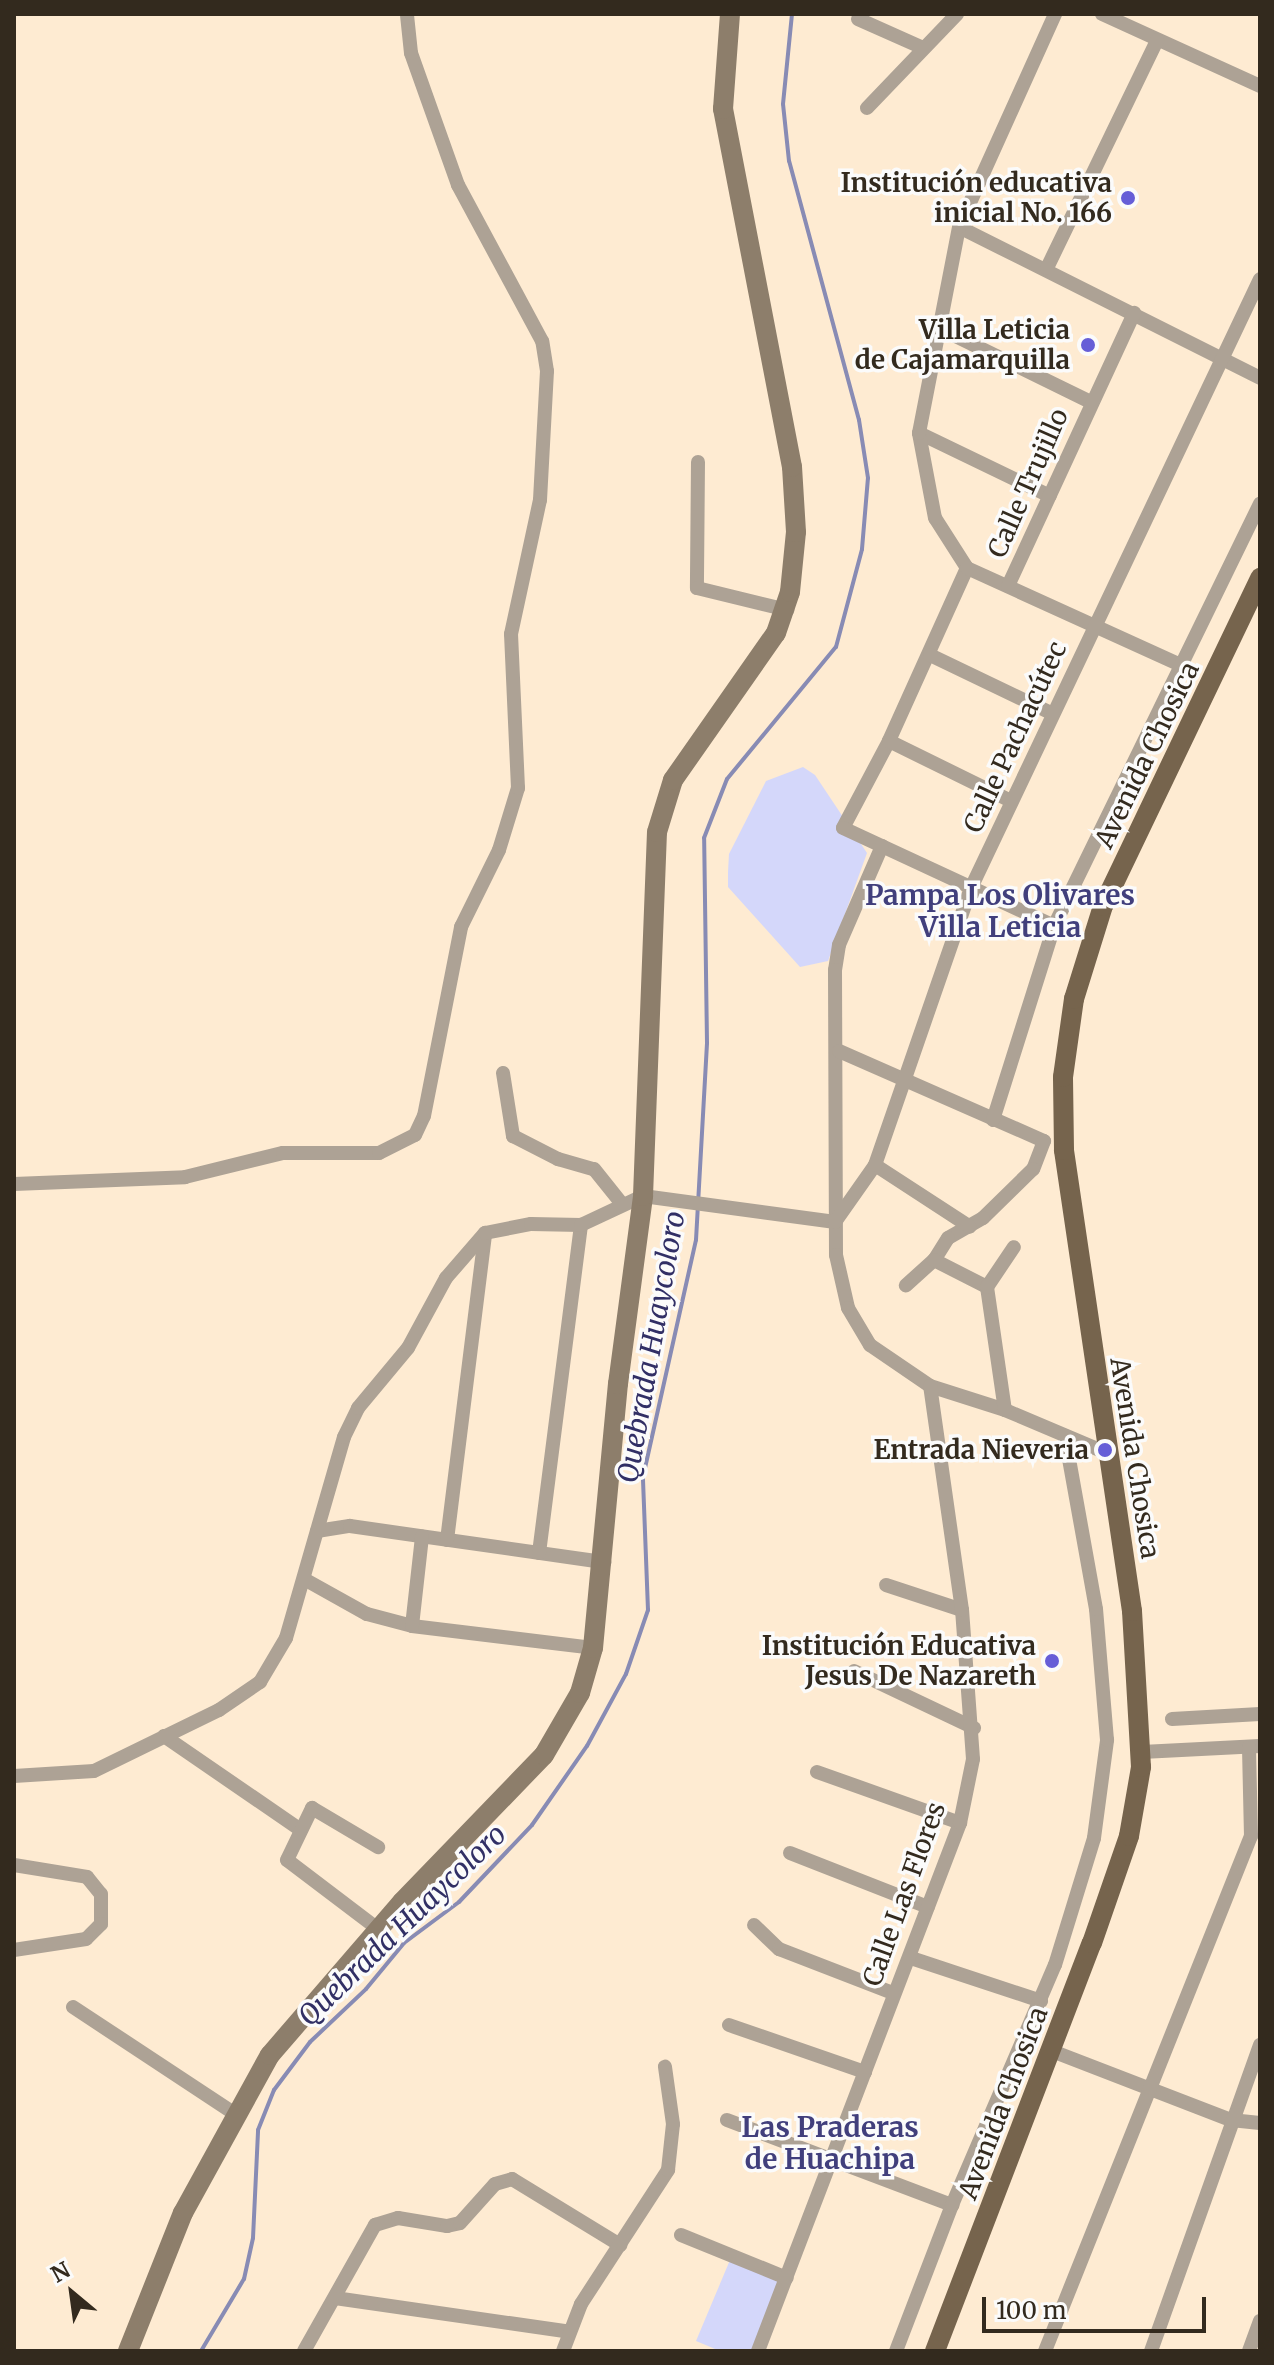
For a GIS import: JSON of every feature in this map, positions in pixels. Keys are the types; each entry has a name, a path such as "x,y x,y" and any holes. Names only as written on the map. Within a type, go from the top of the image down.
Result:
{"main road":[{"path":"128,2351 183,2213 235,2114 297,2019 544,1755 580,1693 593,1648 604,1562 618,1384 643,1196 649,940 663,806 673,780 776,633 787,610 796,532 792,467 729,154 723,109 725,18"},
{"name":"Avenida Chosica","path":"935,2351 1052,2051 1129,1836 1142,1752 1132,1611 1064,1150 1063,1077 1074,999 1103,906 1260,578"}],"street":[{"path":"14,1184 185,1177 283,1153 379,1153 415,1135 424,1116 461,927 499,850 518,788 511,634 540,500 547,371 542,341 458,185 411,53 407,14"},
{"path":"867,108 957,14"},
{"path":"1055,14 959,227 919,433 935,518 967,568 1179,664"},
{"path":"1102,14 1260,86"},
{"path":"858,19 923,48"},
{"path":"1047,268 1157,40"},
{"path":"959,227 1047,268 1260,378"},
{"name":"Calle Pachacútec","path":"835,1222 875,1165 971,888 1260,279"},
{"name":"Calle Trujillo","path":"1008,586 1134,313"},
{"path":"939,328 1091,402"},
{"path":"919,433 1050,496"},
{"path":"698,462 697,588 787,610"},
{"path":"993,1120 1054,926 1260,503"},
{"path":"967,568 889,741 843,828 1054,926"},
{"path":"930,655 1053,714"},
{"path":"889,741 1011,801"},
{"path":"882,846 839,945 835,1222 848,1308 870,1345 930,1386 1005,1410 1107,1453"},
{"path":"839,1051 903,1083 1044,1141 1033,1169 970,1227 948,1238 934,1260 906,1285"},
{"path":"503,1073 513,1136 558,1159 594,1169 622,1204"},
{"path":"875,1165 970,1227"},
{"path":"14,1776 94,1771 260,1682 286,1638 344,1437 358,1408 408,1348 446,1278 485,1233 531,1224 581,1225 643,1196 835,1222"},
{"path":"539,1553 581,1225"},
{"path":"447,1540 485,1233"},
{"path":"1005,1410 987,1287 1014,1247"},
{"path":"934,1260 987,1287"},
{"name":"Calle Las Flores","path":"758,2351 833,2159 893,1993 911,1958 960,1823 974,1728 962,1610 930,1386"},
{"path":"896,2351 952,2205 1041,2001 1094,1838 1107,1740 1096,1609 1065,1436"},
{"path":"317,1531 350,1526 604,1562"},
{"path":"412,1626 422,1537"},
{"path":"304,1579 367,1614 412,1626 593,1648"},
{"path":"886,1585 962,1610"},
{"path":"854,1671 974,1728"},
{"path":"1172,1719 1260,1714"},
{"path":"164,1736 301,1830"},
{"path":"1045,2351 1147,2090 1256,1836 1254,1746 1142,1752"},
{"path":"817,1772 960,1823"},
{"path":"378,1847 312,1808 287,1860 378,1929"},
{"path":"790,1853 928,1907"},
{"path":"14,1865 95,1883 101,1894 101,1924 86,1939 14,1950"},
{"path":"754,1925 779,1949 893,1993"},
{"path":"911,1958 1041,2001"},
{"path":"73,2007 235,2114"},
{"path":"729,2025 865,2072"},
{"path":"1151,2351 1260,2045"},
{"path":"1052,2051 1231,2120 1260,2123"},
{"path":"563,2351 581,2304 668,2170 673,2124 665,2067"},
{"path":"727,2120 952,2205"},
{"path":"304,2351 375,2225 398,2218 447,2226 460,2223 495,2184 512,2179 620,2245"},
{"path":"681,2235 787,2278"},
{"path":"335,2298 570,2332"},
{"path":"1249,2351 1260,2321"}],"shaded area":[{"path":"803,767 815,775 867,853 828,961 800,967 728,887 728,872 729,854 766,781"},
{"path":"730,2260 781,2281 753,2351 720,2351 696,2341"}],"waterway":[{"name":"Quebrada Huaycoloro","path":"201,2351 244,2279 253,2238 258,2130 274,2090 310,2042 366,1989 404,1943 459,1902 532,1825 587,1746 626,1674 648,1610 643,1477 696,1240 707,1043 704,838 727,779 836,647 862,549 868,478 859,420 789,161 783,104 792,14"}],"place":[{"name":"Institución educativa inicial No. 166","path":"1128,198"},
{"name":"Villa Leticia de Cajamarquilla","path":"1088,345"},
{"name":"Entrada Nieveria","path":"1105,1450"},
{"name":"Institución Educativa Jesus De Nazareth","path":"1052,1661"}],"district":[{"name":"Pampa Los Olivares Villa Leticia","path":"1000,911"},
{"name":"Las Praderas de Huachipa","path":"830,2143"}]}
